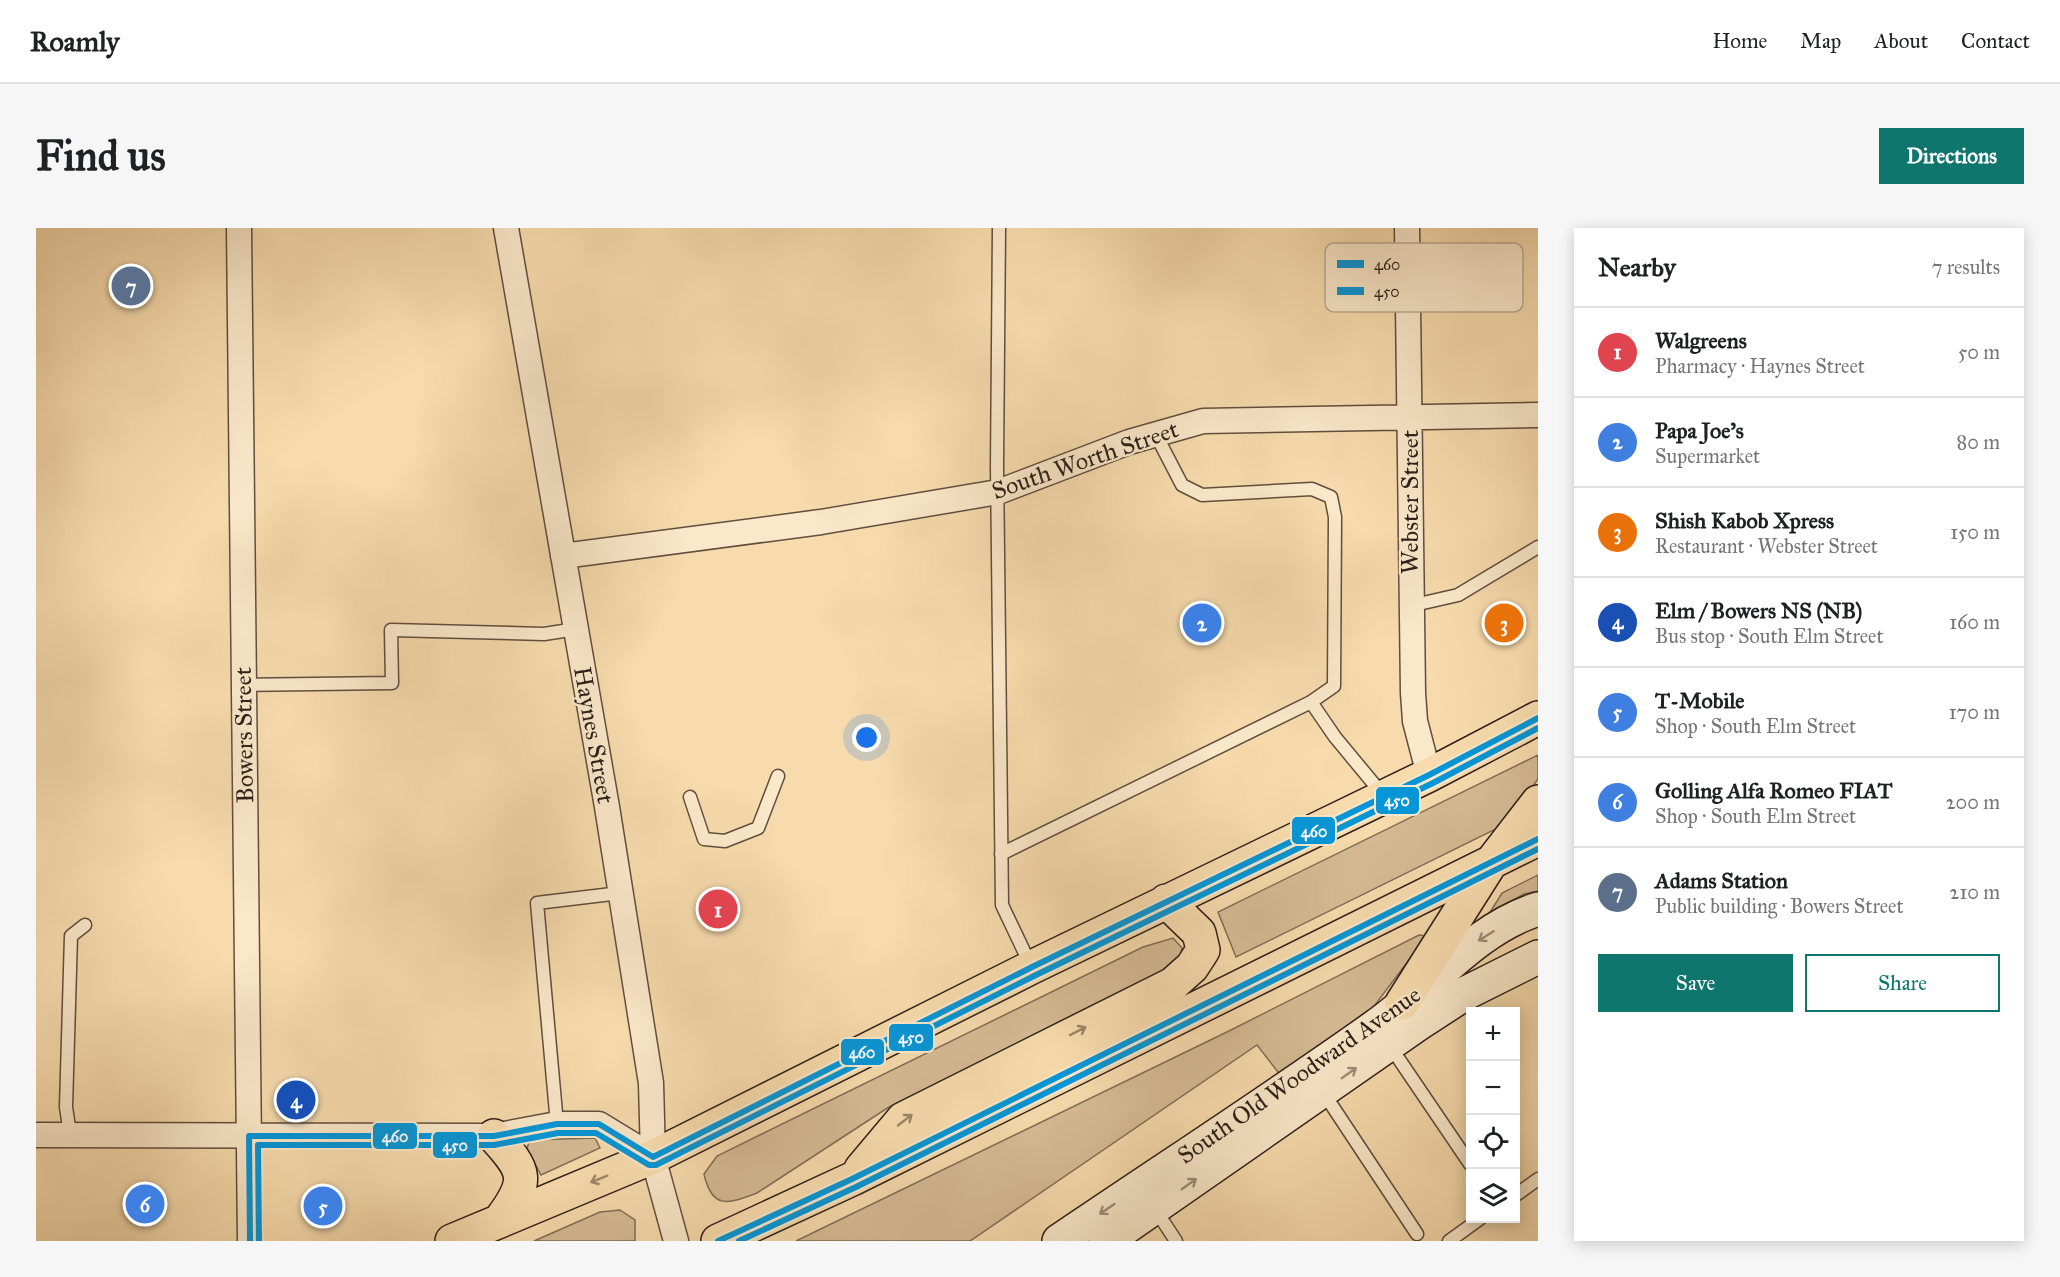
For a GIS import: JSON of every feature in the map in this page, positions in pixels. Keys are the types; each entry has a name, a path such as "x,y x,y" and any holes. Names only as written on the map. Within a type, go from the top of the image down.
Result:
{"main road":[{"path":"452,1241 653,1157 1166,901 1429,775 1538,718"},
{"path":"1402,1003 1490,864 1538,802"},
{"path":"718,1241 852,1179 1538,839"},
{"path":"852,1179 903,1119 1179,978 1192,967 1203,950 1199,933 1166,901"},
{"path":"494,1136 510,1154 522,1175 518,1196 501,1220"}],"street":[{"name":"Bowers Street","path":"239,228 250,1241"},
{"name":"Haynes Street","path":"506,228 576,629 651,1083 653,1157 676,1241"},
{"name":"Webster Street","path":"1407,228 1407,243"},
{"name":"Webster Street","path":"1408,312 1410,606 1415,721 1429,775"},
{"name":"South Worth Street","path":"563,556 821,522 998,492 1155,433 1203,421 1538,415"},
{"name":"South Old Woodward Avenue","path":"1059,1241 1368,1032 1471,946 1526,913 1538,909"},
{"name":"South Old Woodward Avenue","path":"1106,1241 1464,994 1538,957"},
{"path":"36,1135 494,1136 557,1124 599,1124 653,1157"}],"lane":[{"path":"999,228 998,492 1002,905 1032,967"},
{"path":"1001,854 1311,702 1334,686 1335,517 1331,497 1312,489 1202,495 1182,485 1155,433"},
{"path":"1410,606 1458,595 1538,547"},
{"path":"244,685 392,683 391,630 544,634 576,629"},
{"path":"1311,702 1335,737 1383,796"},
{"path":"690,797 704,839 725,841 758,828 778,776"},
{"path":"557,1124 537,903 620,893"},
{"path":"70,1134 66,1107 71,936 85,925"},
{"path":"1389,1045 1466,1158"},
{"path":"1322,1091 1417,1234"},
{"path":"1520,1192 1538,1179"},
{"path":"1155,1208 1176,1241"},
{"path":"1449,1241 1474,1223"}],"shaded area":[{"path":"1538,755 1538,779 1506,824 1236,957 1218,912"},
{"path":"1538,875 1538,891 1524,894 1489,914 1502,893"},
{"path":"1419,935 1427,936 1369,1013 1281,1076 1257,1045 970,1241 796,1241 1229,1031"},
{"path":"1173,938 1182,948 1179,965 1159,980 889,1107 757,1193 738,1200 723,1201 717,1199 707,1186 704,1174 717,1156 1143,947"},
{"path":"595,1138 600,1148 541,1175 527,1148 530,1140"},
{"path":"620,1210 635,1220 635,1241 534,1241 600,1212"}],"transit line":[{"name":"460","path":"250,1241 249,1136 494,1136 557,1124 599,1124 653,1157 1032,967 1429,775 1538,718"},
{"name":"450","path":"259,1241 258,1145 494,1145 558,1133 596,1133 649,1165 656,1165 1036,975 1433,783 1538,728"},
{"name":"460","path":"718,1241 852,1179 1538,839"},
{"name":"450","path":"739,1241 856,1187 1538,849"}],"place":[{"name":"Adams Station","path":"131,286"},
{"name":"Papa Joe's","path":"1202,623"},
{"name":"Shish Kabob Xpress","path":"1504,623"},
{"name":"Walgreens","path":"718,909"},
{"name":"Elm / Bowers NS (NB)","path":"296,1100"},
{"name":"Golling Alfa Romeo FIAT","path":"145,1204"},
{"name":"T-Mobile","path":"323,1206"}]}
